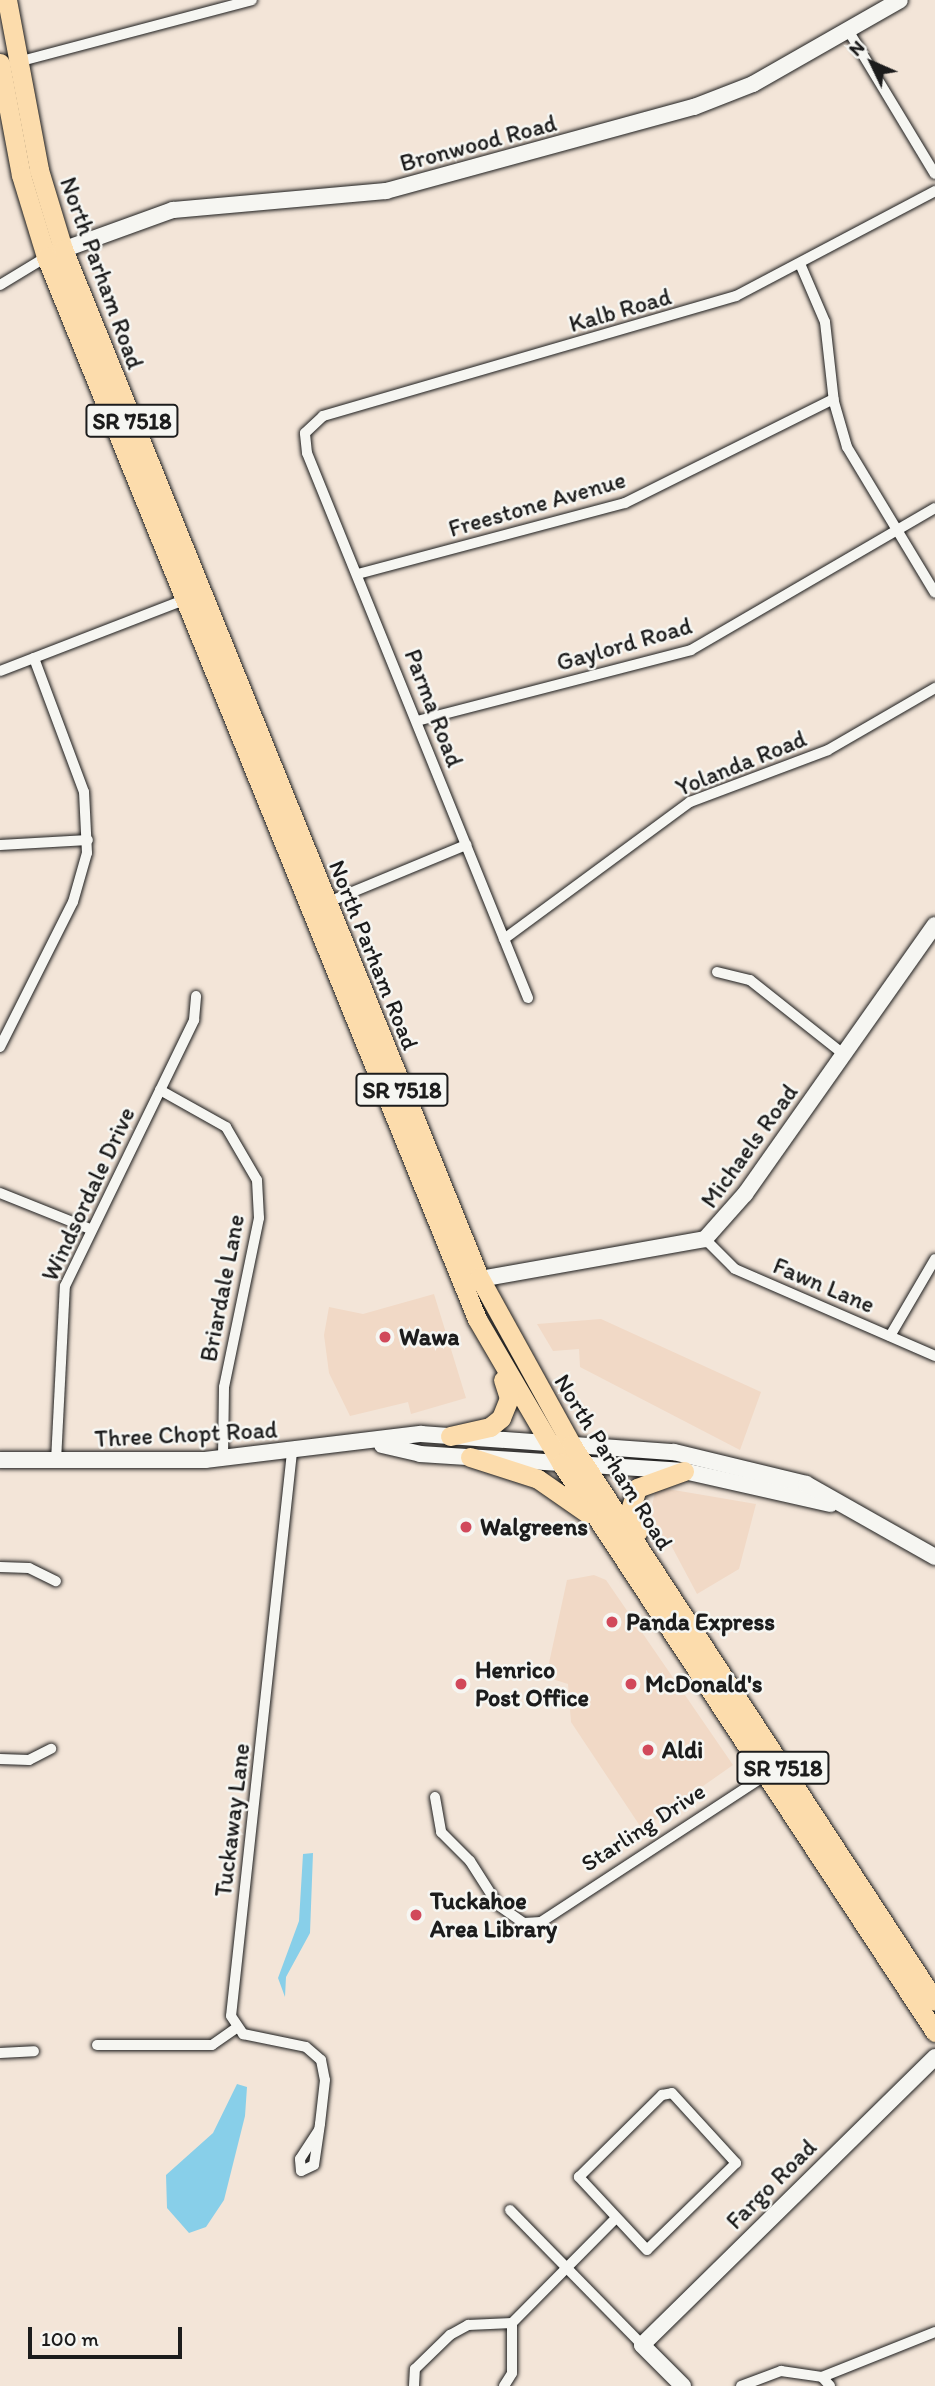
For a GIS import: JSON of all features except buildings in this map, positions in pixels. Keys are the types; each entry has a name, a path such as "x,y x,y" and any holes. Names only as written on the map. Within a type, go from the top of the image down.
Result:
{"highway":[{"name":"North Parham Road","path":"7,0 6,64 21,175 499,1358 548,1443 601,1524 935,2001"},
{"name":"North Parham Road","path":"470,1281 571,1444 667,1591 773,1770 935,2032"},
{"path":"450,1436 490,1427 506,1411 499,1358"},
{"path":"470,1457 538,1479 601,1524"},
{"path":"667,1591 629,1507 643,1483 684,1471"}],"street":[{"path":"6,64 252,0"},
{"name":"Bronwood Road","path":"54,253 173,211 350,199 644,122 724,97 900,0"},
{"path":"848,30 935,174"},
{"name":"Kalb Road","path":"305,433 323,416 695,311 801,266 935,191"},
{"path":"0,285 54,253"},
{"path":"801,266 825,323 834,399 847,447 935,593"},
{"name":"Freestone Avenue","path":"358,574 625,503 834,399"},
{"name":"Parma Road","path":"305,433 307,453 528,998"},
{"name":"Gaylord Road","path":"417,721 691,650 935,508"},
{"path":"0,671 192,597"},
{"path":"0,1047 73,902 88,840 84,792 34,658"},
{"name":"Yolanda Road","path":"504,939 690,802 828,750 935,688"},
{"path":"0,845 88,840"},
{"path":"318,906 466,845"},
{"name":"Michaels Road","path":"470,1281 705,1239 745,1194 841,1052 935,925"},
{"path":"717,972 750,979 841,1052"},
{"name":"Windsordale Drive","path":"56,1461 61,1302 90,1229 194,1020 196,996"},
{"name":"Briardale Lane","path":"160,1090 226,1127 257,1180 259,1218 224,1387 223,1458"},
{"path":"0,1193 90,1229"},
{"name":"Fawn Lane","path":"705,1239 735,1269 935,1356"},
{"path":"890,1336 935,1259"},
{"name":"Three Chopt Road","path":"0,1460 223,1458 450,1436 571,1444 732,1463 806,1484 935,1557"},
{"name":"Three Chopt Road","path":"374,1444 470,1457 684,1471 846,1508"},
{"name":"Tuckaway Lane","path":"236,2028 230,2009 292,1452"},
{"path":"0,1567 29,1568 56,1581"},
{"path":"0,1759 29,1760 51,1749"},
{"name":"Starling Drive","path":"435,1797 441,1832 470,1861 498,1905 524,1923 541,1922 773,1770"},
{"path":"97,2045 212,2045 236,2028 259,2040 306,2047 321,2060 319,2130"},
{"path":"0,2053 34,2051"},
{"name":"Fargo Road","path":"642,2346 935,2057"},
{"path":"672,2094 732,2152 735,2168 650,2249 614,2220 579,2177 662,2095 672,2094"},
{"path":"510,2210 565,2269 683,2386"},
{"path":"414,2386 415,2369 457,2330 512,2323 614,2220"},
{"path":"503,2386 512,2373 512,2323"},
{"path":"741,2386 773,2371 826,2381 935,2332"}],"shaded area":[{"path":"434,1294 466,1398 411,1414 408,1402 350,1416 329,1373 324,1335 329,1307 363,1314"},
{"path":"601,1319 761,1392 740,1450 580,1367 579,1349 553,1351 537,1324"},
{"path":"656,1487 756,1504 739,1569 697,1594 672,1547 649,1521"},
{"path":"594,1575 606,1580 733,1765 642,1829 571,1722 568,1684 546,1677 567,1580"}],"water":[{"path":"313,1853 310,1933 286,1977 285,1997 278,1978 299,1921 303,1854"},
{"path":"237,2084 247,2087 245,2116 224,2200 206,2227 189,2233 167,2208 166,2175 213,2133"}],"place":[{"name":"Wawa","path":"385,1337"},
{"name":"Walgreens","path":"466,1527"},
{"name":"Panda Express","path":"612,1622"},
{"name":"Henrico Post Office","path":"461,1684"},
{"name":"McDonald's","path":"631,1684"},
{"name":"Aldi","path":"648,1750"},
{"name":"Tuckahoe Area Library","path":"416,1915"}]}
